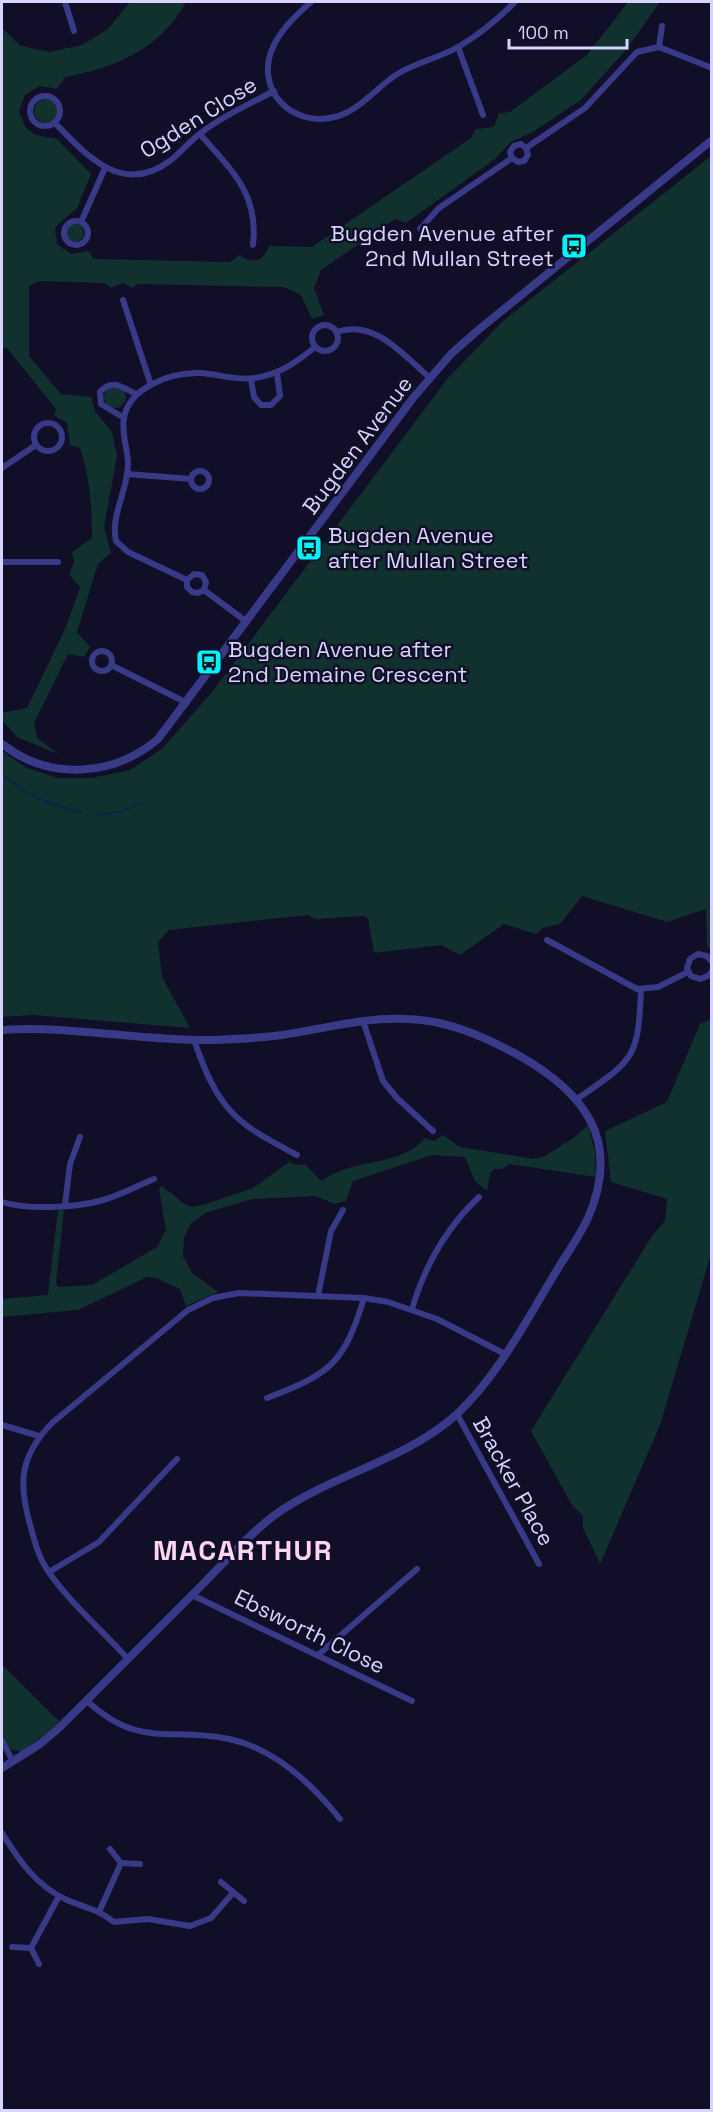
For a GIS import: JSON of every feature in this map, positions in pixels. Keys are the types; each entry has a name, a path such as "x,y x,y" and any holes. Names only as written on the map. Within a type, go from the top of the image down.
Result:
{"street":[{"path":"65,2 74,31"},
{"path":"306,3 283,30 272,48 268,74 274,92 283,106 298,116 316,120 336,117 355,108 400,73 458,47 482,31 515,2"},
{"path":"659,47 662,26"},
{"path":"458,47 483,115"},
{"path":"526,148 585,108 633,54 645,48 659,47 711,68"},
{"name":"Ogden Close","path":"55,123 88,158 105,168 131,174 152,170 171,160 214,123 274,92"},
{"path":"43,96 55,100 60,111 55,123 44,127 32,121 30,108 32,103 43,96"},
{"path":"200,134 237,177 249,198 255,229 253,245"},
{"name":"Bugden Avenue","path":"2,744 40,766 82,770 101,768 129,759 161,736 429,378 477,331 711,140"},
{"path":"521,144 526,148 528,155 524,161 518,162 512,158 510,152 514,146 521,144"},
{"path":"420,230 439,208 512,158"},
{"path":"81,222 105,168"},
{"path":"71,222 81,222 87,229 87,238 80,245 71,244 65,238 65,229 71,222"},
{"path":"123,300 151,385"},
{"path":"328,326 336,332 338,337 334,347 325,351 315,347 312,337 318,328 328,326"},
{"path":"336,332 355,328 376,333 429,378"},
{"path":"188,580 128,552 116,541 115,524 127,474 124,418 135,394 151,385 189,373 251,379 277,373 298,362 315,347"},
{"path":"251,379 257,402 261,405 271,405 280,396 277,373"},
{"path":"124,418 101,404 100,392 108,385 118,384 135,394"},
{"path":"51,423 60,430 62,440 56,449 45,451 36,445 34,434 40,425 51,423"},
{"path":"2,468 36,445"},
{"path":"127,474 191,479"},
{"path":"2,562 58,562"},
{"path":"194,574 202,575 206,582 204,590 198,593 192,592 187,586 188,580 194,574"},
{"path":"204,590 247,622"},
{"path":"111,665 187,703"},
{"name":"Bugden Avenue","path":"2,737 22,752 54,767"},
{"path":"546,940 625,985 641,990 658,987 688,972"},
{"path":"688,972 688,963 693,956 702,954 711,962"},
{"path":"688,972 700,980 708,976 711,971"},
{"path":"577,1099 615,1073 630,1057 639,1033 641,990"},
{"path":"2,1030 62,1029 194,1040 280,1035 363,1022 410,1019 453,1026 477,1034 545,1070 577,1099 592,1123 599,1150 599,1179 595,1199 584,1227 489,1378 457,1414 421,1441 323,1486 275,1515 60,1727 2,1768"},
{"path":"363,1022 383,1081 433,1131"},
{"path":"194,1040 213,1089 230,1113 254,1133 297,1155"},
{"path":"65,1205 70,1164 80,1137"},
{"path":"2,1202 23,1207 102,1200 154,1179"},
{"path":"412,1309 429,1262 457,1218 479,1197"},
{"path":"318,1296 331,1231 343,1210"},
{"path":"128,1659 49,1572 36,1547 22,1493 26,1460 39,1436 174,1320 196,1305 238,1293 364,1298 412,1309 505,1354"},
{"path":"267,1398 312,1380 337,1359 353,1333 364,1298"},
{"name":"Bracker Place","path":"457,1414 539,1564"},
{"path":"2,1425 39,1436"},
{"path":"49,1572 99,1542 177,1459"},
{"path":"318,1655 417,1569"},
{"name":"Ebsworth Close","path":"192,1595 412,1701"},
{"path":"87,1701 108,1719 128,1729 143,1733 221,1738 258,1748 321,1795 339,1819"},
{"path":"2,1740 13,1762"},
{"path":"2,1833 27,1871 59,1896 99,1912 114,1922 148,1918 190,1926 211,1918 232,1893"},
{"path":"110,1849 121,1863 140,1864"},
{"path":"99,1912 121,1863"},
{"path":"221,1882 244,1901"},
{"path":"31,1948 59,1896"},
{"path":"12,1947 31,1948"},
{"path":"31,1948 39,1964"}],"green space":[{"path":"130,2 186,2 163,32 135,54 102,68 65,77 57,89 40,86 25,95 19,111 25,127 35,135 57,139 91,174 77,208 55,227 57,244 71,254 88,251 94,259 230,262 240,255 249,260 258,260 269,246 312,247 471,138 476,129 494,127 499,113 510,112 587,55 628,2 660,2 626,50 581,100 533,132 511,142 495,159 406,223 395,219 321,270 314,288 324,315 312,319 301,295 284,287 137,284 133,288 123,283 111,288 105,283 39,281 29,286 29,356 61,394 91,397 95,411 112,432 117,456 104,527 111,553 98,564 77,632 90,647 84,657 68,654 34,723 37,738 60,755 17,737 2,720 2,713 27,708 66,627 80,587 69,574 74,562 72,552 92,538 92,515 86,470 80,448 70,445 67,423 54,415 56,409 7,348 2,347 2,28 21,46 50,52 82,45 108,29"},
{"path":"46,99 54,103 58,111 54,119 46,123 38,119 34,111 38,103"},
{"path":"711,156 711,949 707,946 706,909 667,922 582,896 560,924 543,928 536,934 504,924 460,955 441,945 374,953 368,919 364,916 315,919 308,915 169,930 158,942 162,977 190,1028 33,1015 2,1017 2,751 27,768 58,778 91,778 130,770 162,749 212,692 448,378 503,321"},
{"path":"71,224 79,224 84,229 82,240 71,242 66,237 66,229"},
{"path":"115,386 123,389 126,397 123,405 115,408 107,405 104,397 107,389"},
{"path":"711,1019 711,1254 660,1425 600,1564 583,1528 583,1516 572,1505 531,1431 652,1236 665,1221 667,1199 611,1182 605,1131 667,1102 700,1024"},
{"path":"588,1125 595,1152 596,1177 509,1164 502,1169 494,1169 490,1173 487,1191 475,1181 465,1157 432,1155 353,1181 346,1201 334,1204 316,1196 252,1199 208,1212 192,1222 184,1237 183,1256 192,1273 218,1292 186,1306 180,1289 156,1278 147,1277 78,1310 2,1317 2,1299 48,1295 58,1210 64,1210 56,1282 58,1287 92,1285 157,1247 166,1230 159,1188 162,1186 183,1203 192,1207 253,1188 289,1162 296,1165 305,1164 321,1181 348,1168 403,1154 425,1138 434,1141 443,1135 460,1147 534,1159 545,1156 575,1137"},
{"path":"2,1665 60,1722 22,1752 10,1749 2,1733"}],"waterway":[{"path":"2,774 39,799 82,813"},
{"path":"96,815 121,812 140,803"}],"place":[{"name":"Bugden Avenue after 2nd Mullan Street","path":"574,246"},
{"name":"Bugden Avenue after Mullan Street","path":"309,548"},
{"name":"Bugden Avenue after 2nd Demaine Crescent","path":"209,662"}],"district":[{"name":"MACARTHUR","path":"243,1550"}]}
